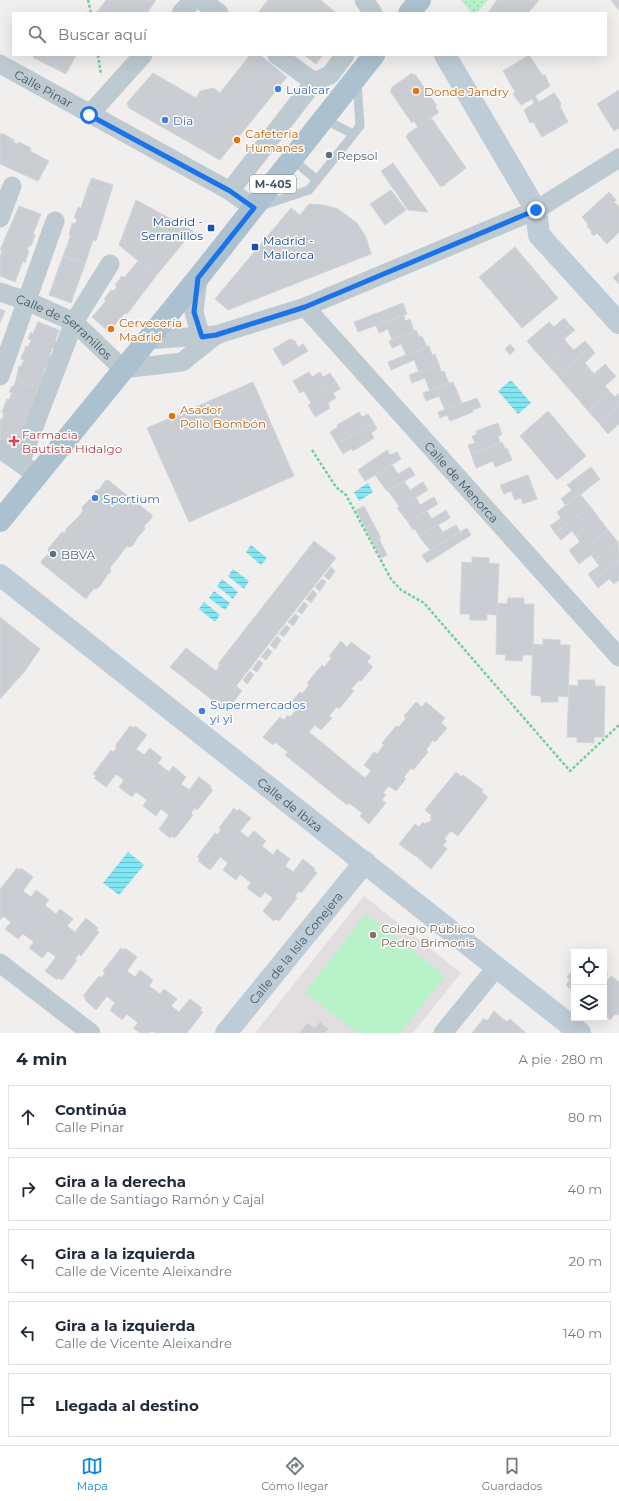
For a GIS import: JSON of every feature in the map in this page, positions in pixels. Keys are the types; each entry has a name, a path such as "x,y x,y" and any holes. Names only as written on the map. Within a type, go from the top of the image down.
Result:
{"main road":[{"name":"M-405","path":"0,521 29,469 123,369 148,340 373,56"}],"street":[{"path":"183,12 193,0"},
{"path":"200,0 218,12"},
{"path":"364,0 372,12"},
{"path":"89,115 143,56"},
{"path":"278,56 314,82"},
{"path":"230,191 314,82 330,75 344,56"},
{"path":"446,56 536,210 539,235 619,323"},
{"name":"Calle Pinar","path":"0,64 89,115 230,191 254,208"},
{"path":"148,340 209,336 305,307 536,210 619,158"},
{"path":"0,218 12,186"},
{"path":"0,376 55,221"},
{"path":"0,449 29,469 74,322 110,264"},
{"path":"198,278 194,312 209,336"},
{"name":"Calle de Serranillos","path":"0,292 27,301 74,322 123,369"},
{"name":"Calle de Menorca","path":"305,307 619,657"},
{"path":"123,369 182,362 209,336"},
{"name":"Calle de Ibiza","path":"0,575 580,1033"},
{"name":"Calle de la Isla Conejera","path":"226,1033 365,862"},
{"path":"0,963 91,1033"},
{"path":"443,1033 496,968"}],"lane":[{"path":"254,208 309,190 360,126 357,77"},
{"path":"324,119 353,134"},
{"path":"292,159 316,180"}],"path":[{"path":"88,0 91,12"},
{"path":"312,450 336,487 346,495 391,579 401,590 424,603 570,771 619,725"}],"shaded area":[{"name":"Colegio Público Pedro Brimonis","path":"364,896 461,973 413,1033 255,1033"}],"green space":[{"path":"461,0 488,0 478,12 470,12"},
{"name":"Colegio Público Pedro Brimonis","path":"366,914 445,976 400,1033 357,1033 305,992"}],"water":[{"path":"511,380 531,403 518,414 498,391"},
{"path":"368,483 373,492 359,501 354,492"},
{"path":"251,545 267,558 261,565 246,552"},
{"path":"233,569 249,581 244,589 228,576"},
{"path":"222,579 238,592 233,599 217,586"},
{"path":"214,591 230,603 225,610 209,598"},
{"path":"204,602 220,615 215,622 199,609"},
{"path":"128,852 144,865 119,895 103,883"}],"building":[{"path":"106,0 156,0 148,12 97,12"},
{"path":"268,0 321,0 335,12 259,12"},
{"path":"497,0 539,0 529,12 489,12"},
{"path":"611,0 619,0 619,10 614,4"},
{"path":"33,56 75,56 66,74 34,58"},
{"path":"249,56 261,56 287,77 220,160 129,108 127,103 153,73 196,98 200,91 214,88 220,93"},
{"path":"305,56 322,56 316,64"},
{"path":"530,56 542,75 545,75 550,86 535,96 539,102 554,93 561,103 560,106 568,122 542,137 533,122 530,123 524,110 534,103 532,99 521,105 513,94 515,92 503,71"},
{"path":"412,73 413,75 415,74 437,106 435,107 439,112 418,127 414,121 412,123 390,91 392,89 391,88"},
{"path":"619,90 619,128 614,131 597,104"},
{"path":"429,119 432,119 466,168 443,186 440,186 406,137"},
{"path":"2,133 14,140 13,142 18,144 19,142 31,148 30,151 49,161 38,181 0,164 0,135"},
{"path":"393,163 428,212 408,210 381,171"},
{"path":"92,178 113,185 110,195 88,187"},
{"path":"88,187 110,195 96,241 93,240 85,264 63,256 71,235 69,235 72,223 75,224 77,219 74,218 78,207 81,208"},
{"path":"391,190 406,210 385,225 370,204"},
{"path":"609,192 616,200 614,202 619,207 619,232 607,244 597,233 594,236 591,233 592,232 587,226 588,224 582,217"},
{"path":"136,200 193,231 156,276 119,245"},
{"path":"309,204 324,205 338,209 357,223 366,237 371,254 228,310 215,299 291,208 300,215"},
{"path":"19,206 41,214 33,234 35,235 31,246 29,245 27,250 29,251 25,263 23,261 15,282 0,276 0,257 2,250 0,250"},
{"path":"515,247 558,298 522,328 479,277"},
{"path":"63,256 85,264 71,303 49,295"},
{"path":"138,261 156,276 127,314 125,313 109,332 92,317 106,301 104,299 111,290 113,291 117,287 115,285 122,276 124,278"},
{"path":"619,272 619,284 613,278"},
{"path":"403,303 407,314 358,332 354,322"},
{"path":"0,309 5,311 0,323"},
{"path":"404,315 405,321 410,319 414,331 392,340 388,329 379,333 376,325"},
{"path":"564,318 570,325 537,353 527,341 549,322 554,327"},
{"path":"38,322 59,330 55,341 57,342 55,349 52,348 50,355 52,356 47,369 45,368 43,375 45,375 38,388 16,380 19,366 21,367 24,360 21,359 26,346 28,347 31,340 28,339 31,332 33,334"},
{"path":"570,325 575,330 564,339 569,345 548,365 537,353"},
{"path":"416,330 419,337 422,336 427,347 406,355 401,344 392,348 389,341"},
{"path":"290,339 295,341 298,347 303,344 308,351 283,366 273,349"},
{"path":"585,341 590,347 558,376 548,365 569,345 574,350"},
{"path":"510,344 515,350 510,355 505,349"},
{"path":"429,346 432,355 435,354 439,364 419,372 414,360 391,370 388,362"},
{"path":"590,347 595,353 585,363 589,368 568,388 558,376"},
{"path":"439,364 441,372 444,371 449,384 430,391 425,378 412,383 409,375"},
{"path":"605,364 610,370 578,399 568,388 589,368 594,374"},
{"path":"610,370 616,376 605,386 610,392 588,411 578,399"},
{"path":"309,372 312,377 320,372 323,377 330,373 336,382 308,398 304,391 300,393 293,381"},
{"path":"16,380 38,388 36,394 38,395 35,402 33,401 31,408 33,409 28,422 26,421 17,446 0,440 0,419 2,420 4,413 2,412 7,399 9,400 12,393 9,392 12,386 14,386"},
{"path":"253,382 294,476 189,522 147,428"},
{"path":"336,382 340,389 333,393 336,398 328,403 330,408 315,417 308,405 311,403 308,398"},
{"path":"453,382 462,403 445,410 439,396 426,401 423,393"},
{"path":"610,392 615,397 619,393 619,405 599,423 588,411"},
{"path":"477,398 481,407 472,410 473,412 450,421 447,415 440,418 438,412"},
{"path":"619,405 619,424 608,434 599,423"},
{"path":"548,411 586,456 557,480 520,436"},
{"path":"359,412 362,417 368,414 374,423 337,444 330,432 338,427 337,425"},
{"path":"374,423 377,429 371,433 374,438 353,451 351,449 343,454 337,444"},
{"path":"498,423 502,435 498,436 500,443 471,454 468,445 475,443 472,436 477,434 476,431"},
{"path":"502,442 505,449 507,448 512,460 495,467 493,461 476,468 471,454"},
{"path":"387,450 390,455 397,452 401,459 365,481 358,470"},
{"path":"392,465 398,474 410,467 415,475 387,491 375,475"},
{"path":"591,467 600,479 566,506 561,499 572,490 567,485"},
{"path":"528,475 537,499 523,504 521,498 515,500 511,491 504,494 500,485"},
{"path":"108,480 152,515 152,518 144,526 145,529 134,544 131,547 127,546 110,568 111,572 100,586 97,589 94,588 86,599 41,563 49,553 48,549 62,532 66,532 66,529 83,511 82,507 93,496 96,490 99,490 105,481"},
{"path":"404,481 410,490 423,482 428,490 400,507 388,491"},
{"path":"580,494 590,506 555,533 550,526 561,518 557,512"},
{"path":"416,497 420,505 434,497 438,504 408,522 397,508"},
{"path":"364,506 373,523 365,527 356,510"},
{"path":"590,506 599,518 576,536 572,531 561,540 555,533"},
{"path":"446,510 450,518 419,536 408,522 427,511 432,519"},
{"path":"599,518 608,530 574,557 569,550 580,542 576,536"},
{"path":"373,523 381,538 373,543 365,527"},
{"path":"438,525 443,532 456,525 460,532 430,550 419,536"},
{"path":"467,528 471,535 427,563 422,555"},
{"path":"608,530 618,542 595,560 591,555 579,564 574,557"},
{"path":"379,539 387,555 381,558 373,543"},
{"path":"314,541 336,558 236,686 242,691 226,711 170,667 186,648 216,671 220,665 218,664"},
{"path":"618,542 619,561 593,581 588,574 599,566 595,560"},
{"path":"472,557 489,558 489,563 499,564 497,615 487,614 487,620 470,620 470,614 460,614 462,562 472,563"},
{"path":"619,561 619,580 614,584 609,579 598,588 593,581"},
{"path":"331,567 335,571 329,580 324,576"},
{"path":"322,579 326,582 320,591 315,587"},
{"path":"313,590 317,594 311,603 306,599"},
{"path":"508,598 524,598 524,604 534,604 533,655 523,655 522,661 505,660 506,655 496,654 497,603 507,604"},
{"path":"304,602 308,605 302,614 297,611"},
{"path":"295,614 299,617 293,626 288,622"},
{"path":"0,617 40,649 25,671 0,699"},
{"path":"286,625 290,628 284,637 279,634"},
{"path":"277,636 281,640 275,649 270,645"},
{"path":"543,639 560,640 560,645 570,645 568,697 558,696 558,702 541,702 541,696 531,695 533,644 543,645"},
{"path":"341,641 347,647 351,642 371,657 367,662 373,667 361,681 359,680 351,689 354,691 339,709 337,707 329,716 332,718 321,730 315,725 309,732 365,778 371,771 364,765 374,752 377,754 384,745 382,743 396,726 399,727 406,718 404,716 416,702 422,707 426,702 445,718 441,723 447,728 435,742 433,740 426,750 428,752 413,770 411,768 404,777 406,779 396,791 389,786 383,793 386,795 382,800 386,803 369,824 360,816 362,813 349,803 347,805 285,755 288,752 275,742 273,745 263,737 280,717 284,720 288,715 290,717 296,710 289,705 300,692 302,694 309,685 307,683 322,665 324,667 332,658 329,656"},
{"path":"268,648 272,652 266,660 261,657"},
{"path":"259,660 263,663 257,672 252,669"},
{"path":"250,671 254,675 247,684 243,680"},
{"path":"578,680 595,680 595,686 605,686 604,737 594,737 594,743 577,742 577,737 567,737 569,685 578,686"},
{"path":"130,726 133,728 135,726 147,735 136,749 144,755 150,748 162,758 158,763 169,772 173,766 186,777 181,784 189,790 199,777 211,786 210,788 213,790 197,810 195,808 191,813 193,815 175,838 172,836 170,838 159,829 169,815 161,809 156,816 143,806 147,800 136,792 132,797 119,787 124,780 116,774 106,787 94,778 96,776 93,774 111,750 113,752 117,747 115,746"},
{"path":"456,772 462,777 463,775 483,790 482,792 488,797 458,836 451,831 444,839 447,841 443,845 447,849 431,869 416,856 417,854 415,856 399,844 415,824 419,827 423,822 425,824 427,822 428,823 432,819 430,817 432,816 425,810"},
{"path":"234,808 237,811 239,809 251,818 240,831 248,838 254,831 266,841 262,846 273,855 277,849 290,859 285,866 293,872 303,859 315,869 314,871 317,873 301,893 299,891 295,896 297,898 279,921 276,919 274,921 263,911 273,898 265,892 260,898 247,888 251,883 240,874 236,880 223,870 228,863 220,857 210,870 198,861 200,859 197,857 215,833 217,835 221,830 219,828"},
{"path":"17,868 20,870 21,868 33,877 23,891 31,897 36,890 49,900 45,905 56,914 60,909 73,919 67,926 75,932 86,918 98,928 96,930 99,932 81,956 79,954 75,959 77,960 62,980 59,978 57,980 45,971 56,957 48,951 42,958 29,948 34,942 23,934 18,939 5,929 11,922 3,916 0,920 0,889"},
{"path":"121,948 124,950 125,948 137,957 127,971 135,977 140,970 153,980 149,986 160,994 164,989 177,999 171,1006 179,1012 190,999 202,1008 200,1010 203,1012 187,1033 154,1033 152,1031 150,1033 140,1033 133,1028 138,1023 127,1014 122,1020 110,1010 115,1003 107,996 96,1010 85,1000 86,998 83,996 99,976 101,978 105,973 103,971"},
{"path":"571,972 571,989 566,985 570,979 567,977"},
{"path":"611,976 619,982 619,1015 615,1014 610,1020 607,1018 607,979 608,980"},
{"path":"494,1011 507,1022 510,1019 526,1033 472,1033 484,1018 487,1021"},
{"path":"320,1022 328,1029 325,1033 299,1033 308,1023 315,1029"}],"place":[{"name":"Lualcar","path":"278,89"},
{"name":"Donde Jandry","path":"416,91"},
{"name":"Dia","path":"165,120"},
{"name":"Cafetería Humanes","path":"237,140"},
{"name":"Repsol","path":"329,155"},
{"name":"Madrid - Serranillos","path":"211,228"},
{"name":"Madrid - Mallorca","path":"255,247"},
{"name":"Cervecería Madrid","path":"111,329"},
{"name":"Asador Pollo Bombón","path":"172,416"},
{"name":"Farmacia Bautista Hidalgo","path":"14,441"},
{"name":"Sportium","path":"95,498"},
{"name":"BBVA","path":"53,554"},
{"name":"Supermercados yi yi","path":"202,711"},
{"name":"Colegio Público Pedro Brimonis","path":"373,935"}],"route":[{"path":"89,115 230,191 254,208 198,278 194,312 202,337 216,335 305,307 536,210"}]}
